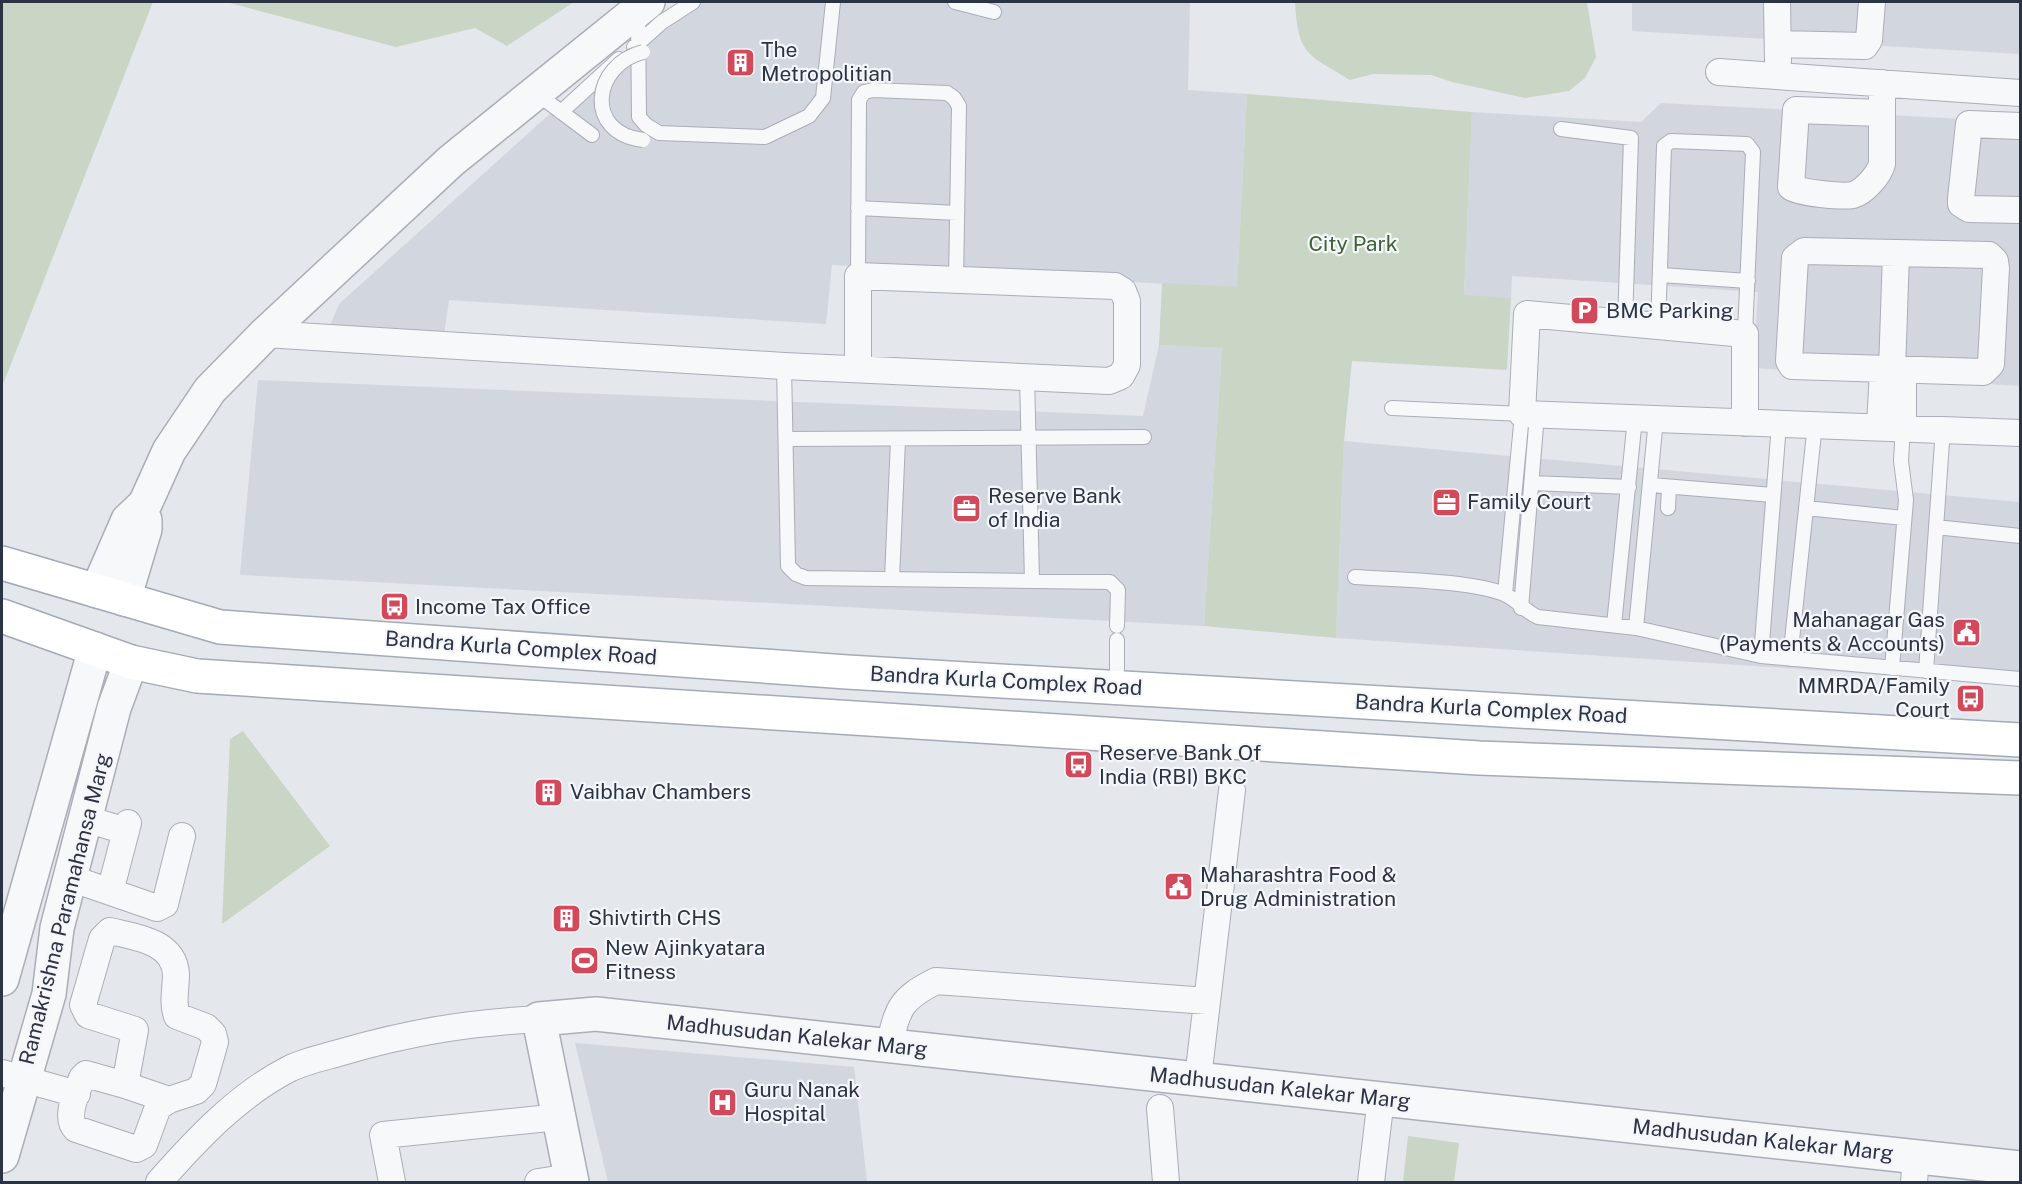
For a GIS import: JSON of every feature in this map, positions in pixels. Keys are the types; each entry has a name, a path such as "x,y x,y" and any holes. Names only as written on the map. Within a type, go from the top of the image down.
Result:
{"main road":[{"name":"Bandra Kurla Complex Road","path":"2,563 220,627 836,671 2020,740"},
{"path":"2,616 131,662 197,676 244,680 1479,758 2020,778"}],"street":[{"path":"1778,2 1778,76"},
{"path":"1778,44 1865,46 1869,40 1872,2"},
{"path":"110,595 128,520 145,504 169,451 210,390 265,334 451,161 643,6"},
{"path":"1719,72 2020,93"},
{"path":"1881,113 1796,110 1791,187 1799,192 1851,195 1861,190 1876,176 1882,164 1882,83"},
{"path":"2020,126 1969,124 1961,204 1969,209 2020,210"},
{"path":"1804,251 1989,255 1995,261 1996,268 1991,364 1987,369 1983,372 1893,371 1792,366 1789,361 1795,258 1804,251"},
{"path":"1892,426 1896,253"},
{"path":"265,334 784,366 1109,381 1121,376 1127,365 1127,301 1124,291 1115,286 858,276 858,369"},
{"path":"1745,423 1745,334 1659,328 1527,314 1530,414 1745,423 1892,426 2020,433"},
{"path":"2,979 94,649"},
{"name":"Ramakrishna Paramahansa Marg","path":"2,1156 13,1076 49,994 57,928 114,708 131,662"},
{"path":"1198,1078 1232,790"},
{"path":"86,819 127,827 110,892"},
{"path":"70,878 161,908 165,904 182,836"},
{"path":"125,1085 135,1030 88,1015 82,1005 102,939 110,931 154,941 174,966 177,1016 206,1027 213,1034 215,1042 204,1084 196,1091 158,1107 144,1145 136,1149 76,1129 71,1124 70,1117 86,1074 170,1100"},
{"path":"889,1046 896,1014 906,1000 912,993 936,981 1207,1001"},
{"name":"Madhusudan Kalekar Marg","path":"539,1019 596,1014 1381,1098 1915,1170 2020,1168"},
{"path":"159,1182 188,1150 249,1094 291,1068 394,1037 438,1028 539,1019 571,1180 538,1182"},
{"path":"13,1076 77,1094"},
{"path":"1371,1182 1381,1098"},
{"path":"1160,1108 1166,1182"},
{"path":"392,1182 382,1135 559,1117"}],"lane":[{"path":"693,2 662,22 641,48 612,72 602,89 600,105 605,119 616,131 629,138 643,140 659,133 765,137 778,133 809,116 824,98 833,2"},
{"path":"955,2 994,12"},
{"path":"643,6 639,117 646,125 659,133"},
{"path":"561,112 599,75 641,48"},
{"path":"858,276 859,100 864,92 873,90 947,93 959,106 957,280"},
{"path":"535,92 591,135"},
{"path":"1561,129 1631,138 1625,324"},
{"path":"1659,328 1664,146 1671,141 1747,144 1753,152 1745,334"},
{"path":"858,208 957,213"},
{"path":"1661,275 1748,281"},
{"path":"784,366 788,566 796,574 806,578 1110,582 1118,590 1117,687"},
{"path":"1028,377 1032,580"},
{"path":"1392,408 1530,414"},
{"path":"1521,608 1532,483 1530,414"},
{"path":"1505,594 1530,414"},
{"path":"1636,628 1651,485 1645,419"},
{"path":"1614,625 1629,487 1645,419"},
{"path":"1761,656 1765,499 1779,424"},
{"path":"1790,659 1815,424"},
{"path":"1892,426 1901,461 1906,500 1892,668"},
{"path":"1926,672 1943,428"},
{"path":"786,439 1144,437"},
{"path":"892,579 897,440"},
{"path":"1532,483 1629,487"},
{"path":"1651,485 1765,499"},
{"path":"1668,508 1669,487"},
{"path":"1806,508 1905,518"},
{"path":"1936,527 2020,536"},
{"path":"1355,577 1462,586 1505,594 1521,608 1538,617 1636,628 1761,656 2020,679"}],"shaded area":[{"path":"688,2 1190,2 1188,90 1247,94 1237,288 832,265 826,324 449,300 444,335 329,328 339,304 543,120"},
{"path":"1632,2 2020,2 2020,54 1632,31"},
{"path":"1661,103 2020,122 2020,386 1753,368 1758,292 1512,276 1511,298 1464,296 1472,112 1641,122"},
{"path":"1159,345 1222,348 1204,626 240,575 258,380 1143,416"},
{"path":"1344,441 2020,502 2020,684 1336,638"},
{"name":"Guru Nanak Hospital","path":"575,1043 854,1067 867,1182 608,1182"}],"green space":[{"path":"2,2 153,2 2,387"},
{"path":"226,2 574,2 507,46 475,28 396,47"},
{"path":"1295,2 1587,2 1596,57 1585,78 1569,91 1525,98 1452,82 1431,75 1373,74 1350,80 1308,52 1299,33"},
{"name":"City Park","path":"1247,94 1472,112 1464,295 1511,298 1507,370 1352,361 1344,441 1336,638 1204,626 1222,348 1159,345 1162,283 1237,287"},
{"path":"243,731 330,846 222,924 230,739"},
{"path":"1408,1136 1459,1143 1454,1182 1403,1182"}],"place":[{"name":"The Metropolitian","path":"740,62"},
{"name":"BMC Parking","path":"1585,311"},
{"name":"Family Court","path":"1446,502"},
{"name":"Reserve Bank of India","path":"967,508"},
{"name":"Income Tax Office","path":"394,607"},
{"name":"Mahanagar Gas (Payments & Accounts)","path":"1966,632"},
{"name":"MMRDA/Family Court","path":"1971,698"},
{"name":"Reserve Bank Of India (RBI) BKC","path":"1078,765"},
{"name":"Vaibhav Chambers","path":"549,792"},
{"name":"Maharashtra Food & Drug Administration","path":"1179,887"},
{"name":"Shivtirth CHS","path":"567,918"},
{"name":"New Ajinkyatara Fitness","path":"584,960"},
{"name":"Guru Nanak Hospital","path":"723,1102"}]}
